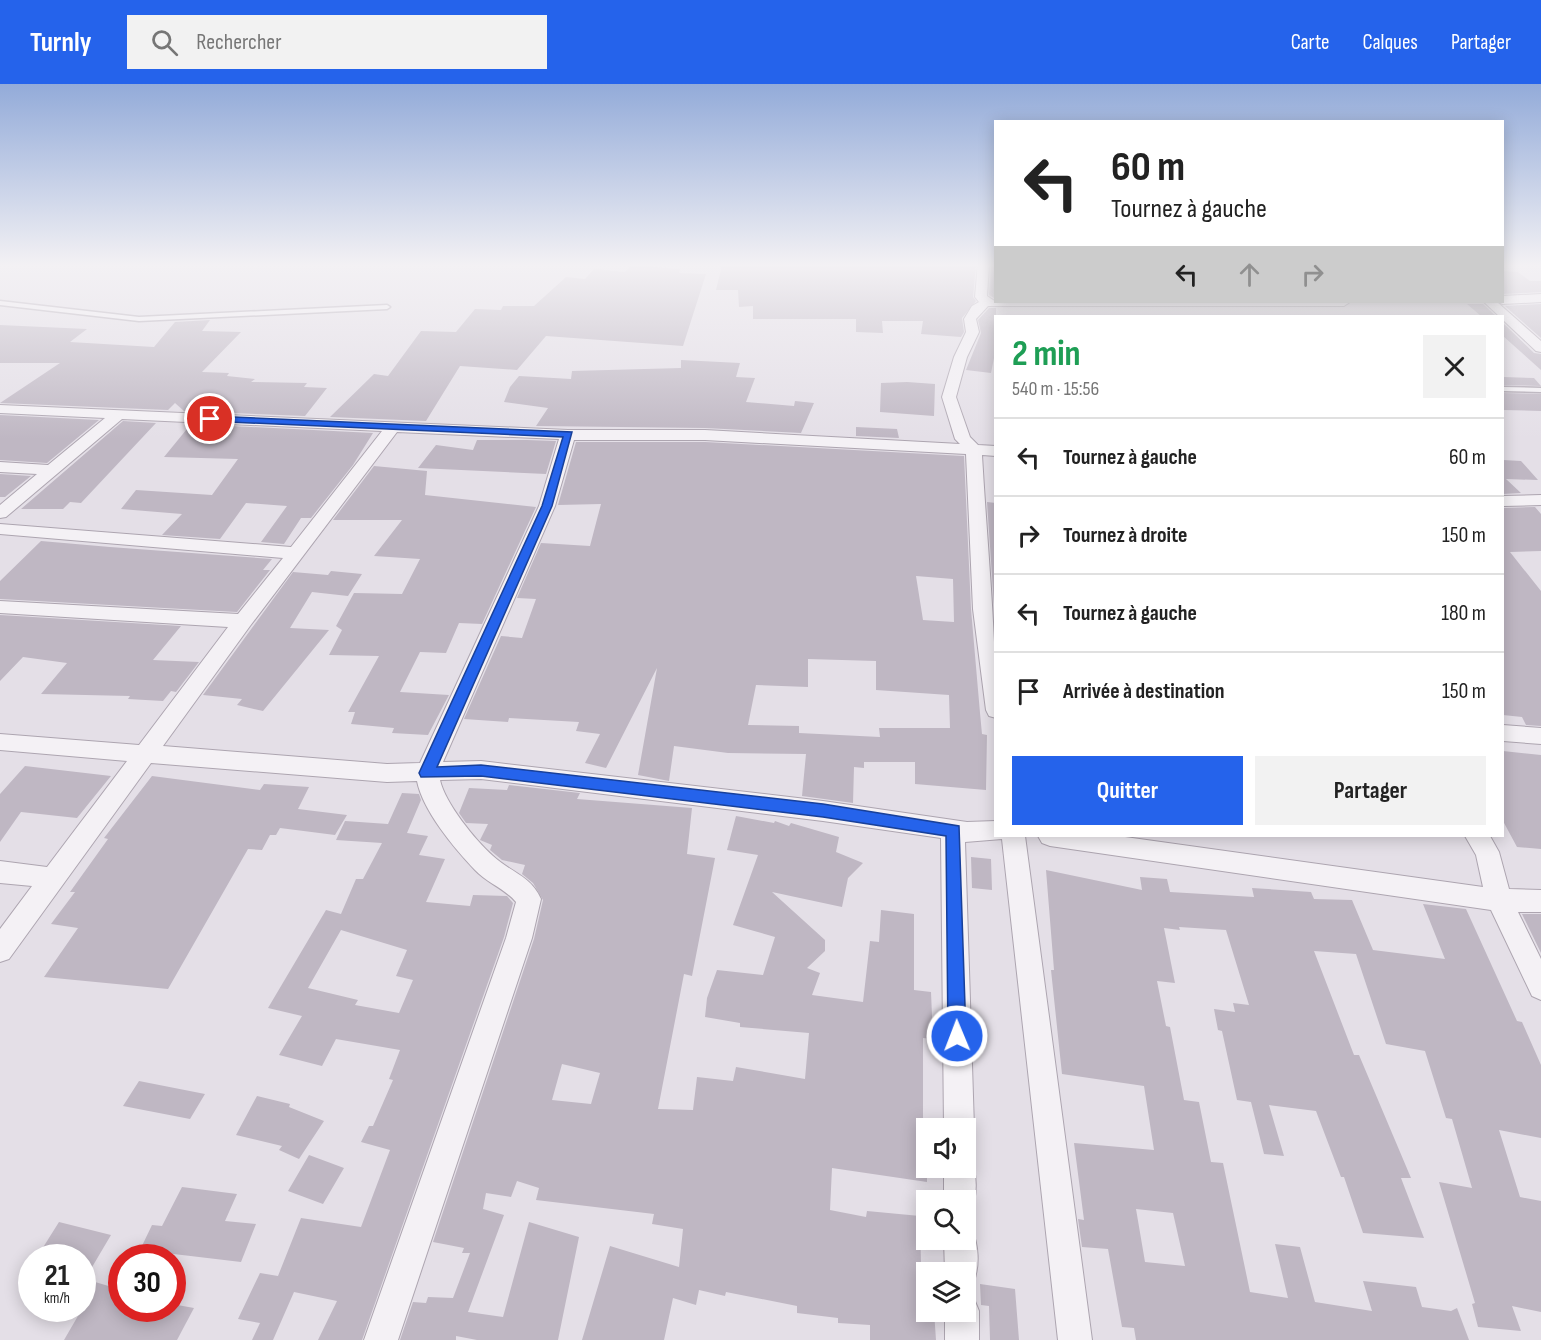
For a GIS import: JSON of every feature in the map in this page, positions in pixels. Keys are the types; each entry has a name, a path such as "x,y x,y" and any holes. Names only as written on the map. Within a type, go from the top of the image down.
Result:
{"street":[{"path":"971,323 973,328 971,337 954,374 955,384 949,397 963,439 974,450 994,681"},
{"path":"1513,323 1541,348"},
{"path":"0,409 568,435 648,433 994,451"},
{"path":"0,513 118,415"},
{"path":"0,950 294,553 394,426"},
{"path":"381,1340 519,938 529,899 518,885 485,864 471,847 432,798 427,773 547,506 568,435"},
{"path":"0,467 51,470"},
{"path":"1504,501 1541,500"},
{"path":"0,530 294,553"},
{"path":"0,607 243,621"},
{"path":"1504,733 1541,736"},
{"path":"0,742 387,773 481,770 823,811 954,830 994,831"},
{"path":"954,830 958,1118"},
{"path":"1013,837 1075,1340"},
{"path":"1057,837 1499,900 1541,902"},
{"path":"1478,837 1487,852 1499,900 1541,987"},
{"path":"0,872 53,878"},
{"path":"962,1322 962,1340"}],"lane":[{"path":"1504,389 1541,390"}],"building":[{"path":"174,323 208,323 202,331 241,332 202,372 229,373 227,376 255,379 251,382 307,383 304,387 327,388 305,416 184,411 175,403 168,410 0,403 60,363 0,363 0,325 87,329 70,342 154,347"},
{"path":"464,323 690,323 683,346 546,336 517,370 460,366 426,421 330,417 374,374 388,376 421,331 456,332"},
{"path":"856,323 882,323 883,333 856,332"},
{"path":"923,323 963,323 964,332 961,337 921,334"},
{"path":"979,323 994,323 994,358 991,373 966,370 981,333"},
{"path":"1524,323 1541,323 1541,338"},
{"path":"1504,324 1534,353 1541,354 1541,370 1504,337"},
{"path":"681,360 740,363 736,377 755,378 746,402 794,406 795,401 814,403 801,433 705,428 536,426 548,408 504,402 510,387 519,376 571,379 572,371 681,368"},
{"path":"1504,377 1534,378 1541,386 1504,385"},
{"path":"881,383 935,384 934,416 880,412"},
{"path":"1504,393 1541,394 1541,411 1504,410"},
{"path":"0,415 99,420 47,463 0,460"},
{"path":"123,421 156,423 81,503 70,502 63,509 21,509"},
{"path":"191,424 373,433 353,465 311,518 301,518 284,544 261,542 287,506 246,503 220,539 162,535 182,514 121,509 136,490 212,495 238,459 164,457"},
{"path":"856,427 897,429 899,438 856,436"},
{"path":"477,440 556,441 546,474 418,468 436,445 473,450"},
{"path":"576,442 705,442 964,456 971,609 982,734 987,735 986,790 915,784 915,762 864,762 864,768 854,767 853,803 802,796 806,754 728,753 674,746 669,781 638,775 657,668 606,768 585,763 600,734 576,731 579,722 509,718 508,722 464,719 501,636 522,638 536,599 517,598 541,543 590,546 601,504 558,505","holes":["916,576 953,579 954,622 923,620","808,659 876,661 876,690 949,695 950,728 879,728 880,737 799,733 799,726 748,725 756,685 808,687"]},
{"path":"1504,460 1521,461 1538,480 1506,479 1521,493 1504,494"},
{"path":"374,466 427,471 425,495 536,507 482,624 459,623 446,653 420,652 400,692 449,695 428,735 392,733 394,728 351,724 355,712 348,712 379,656 329,655 342,630 336,626 354,593 402,594 420,559 374,556 402,520 333,520"},
{"path":"0,474 31,476 5,497 0,497"},
{"path":"987,502 994,503 994,605"},
{"path":"1535,507 1541,514 1541,551 1510,552 1541,591 1541,726 1526,725 1522,717 1504,715 1504,508"},
{"path":"41,541 272,559 263,570 270,570 237,612 0,599 0,581"},
{"path":"331,571 362,574 348,596 312,592 290,628 329,630 263,711 237,705 242,699 203,695 293,572 328,575"},
{"path":"0,615 181,626 153,660 199,662 176,692 171,691 163,701 128,699 130,696 41,694 67,663 23,657 0,681"},
{"path":"1504,751 1541,755 1541,849 1517,847 1504,823"},
{"path":"25,766 111,776 77,818 21,812 0,842 0,794"},
{"path":"152,776 260,790 264,784 309,787 298,809 347,815 335,835 280,828 276,835 270,835 262,850 248,849 168,989 44,977 78,928 51,924 75,892 70,892 108,839 104,838"},
{"path":"509,785 580,793 577,799 692,808 687,854 715,858 692,976 684,974 658,1109 693,1110 697,1077 733,1081 736,1067 805,1079 809,1033 740,1027 740,1023 705,1017 707,998 717,970 763,975 775,937 733,925 758,855 727,850 736,816 774,823 775,821 789,826 791,823 839,837 836,852 863,863 848,878 842,907 772,892 825,940 825,951 807,968 820,973 812,995 863,1002 870,941 879,942 881,910 914,914 914,990 931,992 933,1039 923,1038 923,1118 916,1118 916,1178 927,1178 927,1182 832,1168 830,1210 866,1217 867,1211 916,1216 916,1250 921,1250 921,1262 916,1262 916,1322 935,1322 936,1340 870,1340 870,1325 838,1323 838,1318 797,1313 797,1306 726,1292 725,1296 699,1290 696,1305 673,1298 664,1340 582,1340 610,1246 679,1267 683,1229 652,1224 654,1214 536,1200 539,1188 517,1181 511,1197 486,1193 483,1209 504,1215 468,1312 503,1317 529,1222 579,1237 558,1340 477,1340 456,1336 456,1340 400,1340 413,1302 426,1303 428,1297 453,1298 470,1253 462,1253 464,1248 433,1242 534,939 543,900 533,883 522,874 525,865 502,860 490,850 492,845 480,840 488,824 466,823 459,813 469,788 507,790","holes":["562,1064 600,1073 591,1104 552,1100"]},
{"path":"402,793 419,794 421,800 407,833 428,836 419,855 445,859 426,902 470,906 473,895 507,896 513,903 504,937 362,1340 318,1340 337,1301 294,1292 273,1340 252,1340 260,1323 238,1319 260,1273 278,1276 301,1218 361,1227 390,1150 361,1142 369,1126 373,1126 393,1080 389,1079 400,1050 336,1039 322,1066 279,1055 302,1016 268,1008 326,910 341,914 356,879 363,879 382,843 336,840 345,821 388,824","holes":["341,930 407,950 396,976 413,980 399,1013 355,1005 358,1000 308,988"]},
{"path":"971,857 991,859 992,890 972,888"},
{"path":"1046,870 1142,890 1140,877 1167,879 1170,892 1254,897 1252,888 1311,892 1314,899 1352,900 1373,950 1445,959 1423,904 1466,909 1517,1021 1522,1022 1541,1065 1541,1138 1499,1130 1520,1197 1541,1201 1541,1312 1512,1306 1521,1331 1478,1327 1472,1304 1475,1303 1439,1182 1472,1188 1452,1119 1446,1118 1425,1051 1386,1044 1356,954 1314,951 1354,1055 1359,1055 1411,1178 1401,1178 1424,1238 1363,1233 1344,1177 1341,1177 1316,1111 1269,1105 1284,1156 1264,1154 1251,1102 1237,1100 1222,1031 1218,1030 1214,1009 1235,1012 1233,1003 1249,1005 1226,930 1164,928 1175,983 1157,981 1166,1026 1170,1027 1184,1100 1199,1102 1211,1162 1223,1163 1250,1292 1288,1298 1275,1244 1300,1247 1315,1302 1372,1311 1363,1281 1416,1287 1422,1307 1451,1311 1457,1308 1469,1340 1136,1340 1134,1328 1122,1327 1108,1249 1082,1247 1078,1219 1084,1220 1074,1143 1154,1150 1144,1086 1062,1074 1051,970 1054,970","holes":["1136,1209 1173,1213 1185,1266 1145,1262"]},
{"path":"1522,914 1541,914 1541,953"},
{"path":"139,1081 205,1094 190,1119 123,1106"},
{"path":"257,1096 290,1104 289,1107 324,1121 299,1159 279,1150 282,1146 236,1135"},
{"path":"309,1155 344,1168 323,1204 288,1191"},
{"path":"182,1187 237,1194 225,1221 256,1224 241,1262 186,1255 186,1244 143,1244 152,1225 162,1226"},
{"path":"59,1222 111,1235 96,1260 96,1244 45,1244"},
{"path":"96,1282 108,1286 108,1322 186,1322 186,1307 194,1308 177,1340 64,1340 74,1322 96,1322"},
{"path":"980,1284 1015,1289 1019,1340 990,1340 989,1306 981,1305"}],"route":[{"path":"210,419 568,435 547,506 427,773 481,770 823,811 954,830 957,1036"}]}
